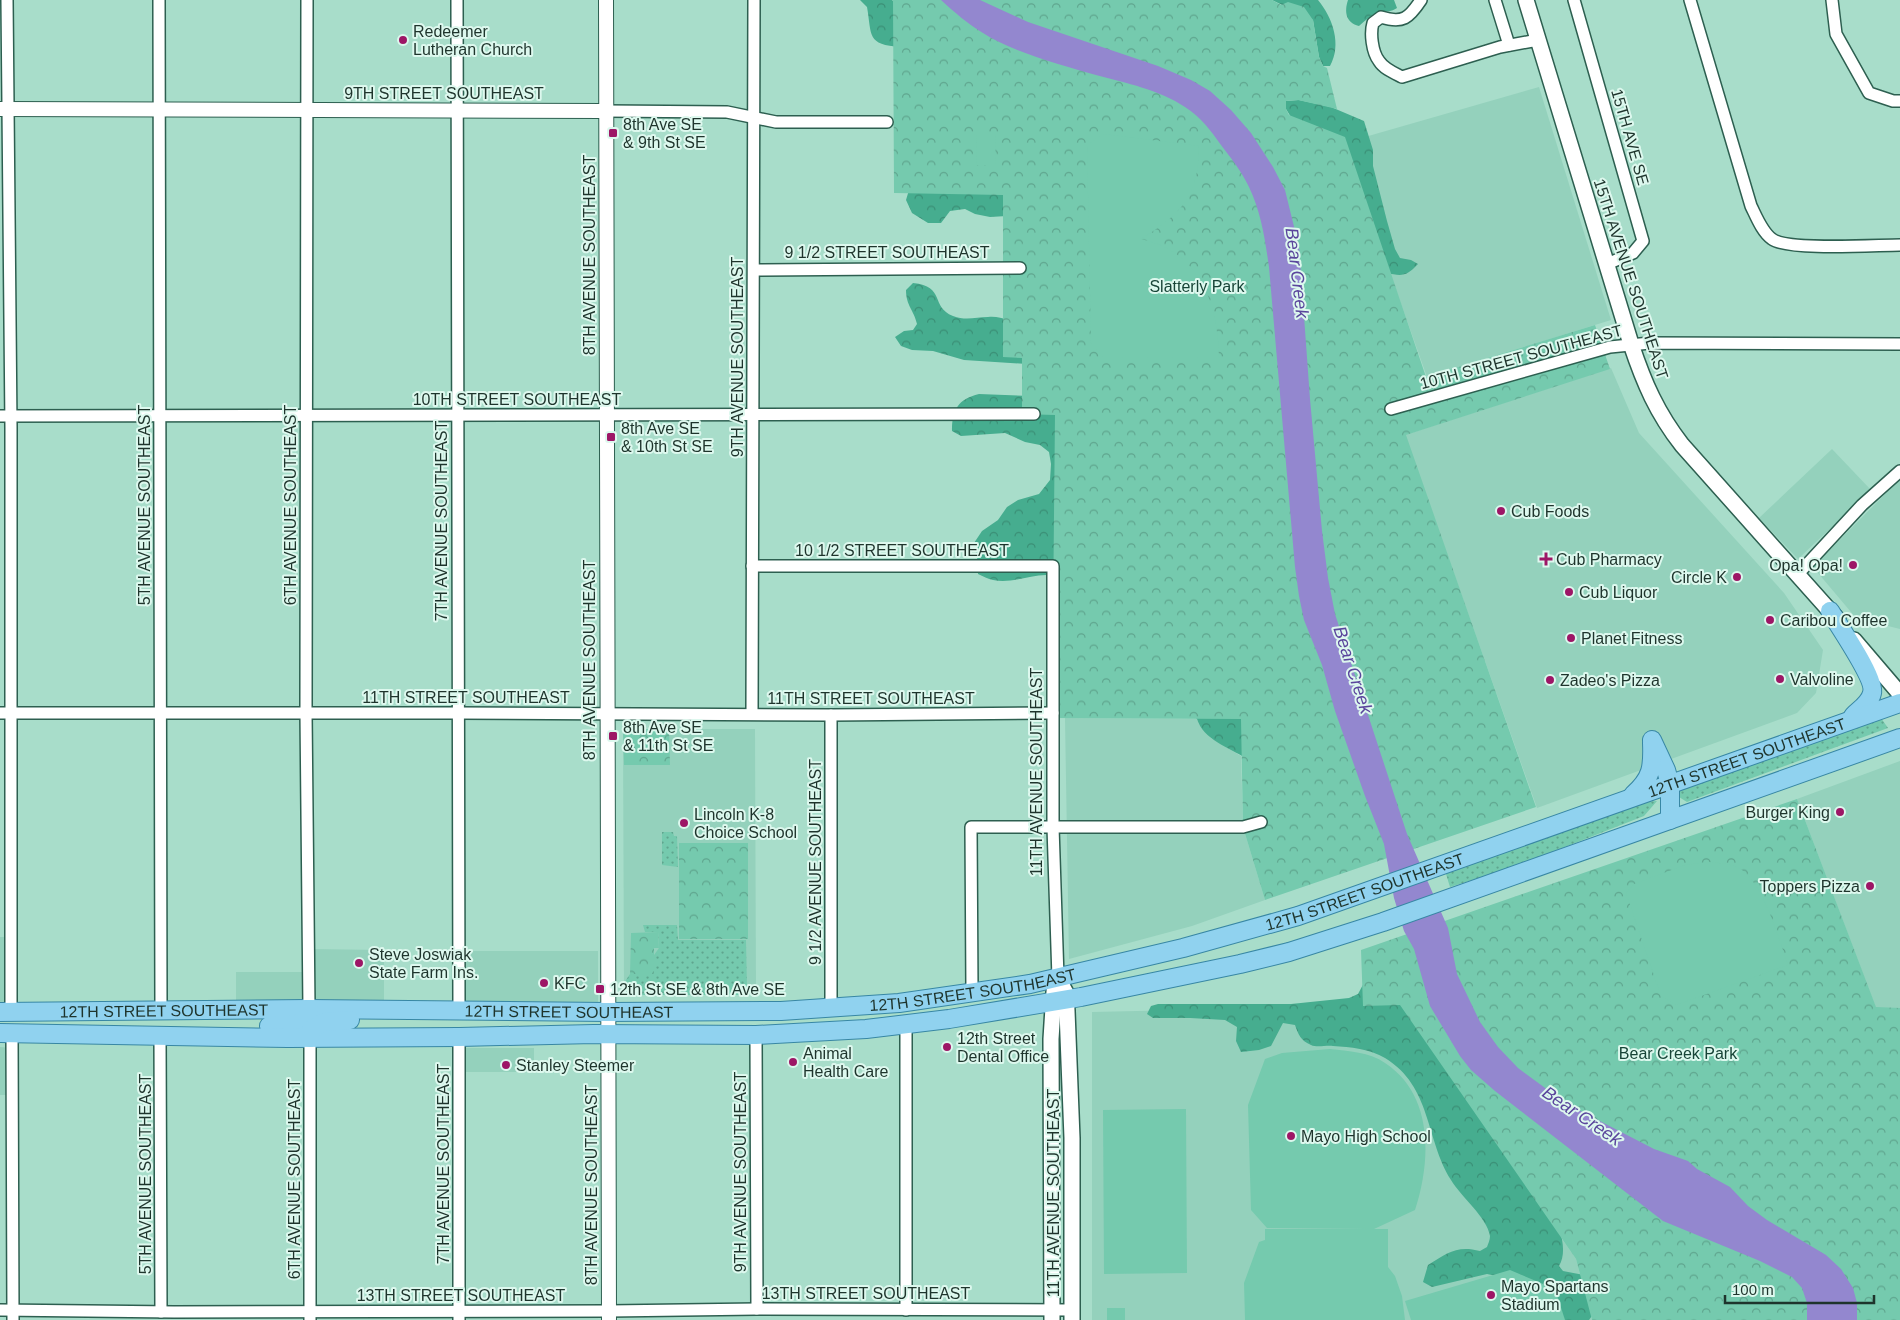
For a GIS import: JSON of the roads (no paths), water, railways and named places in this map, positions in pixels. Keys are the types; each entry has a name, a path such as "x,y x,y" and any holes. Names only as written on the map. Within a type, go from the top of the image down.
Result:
{"main road":[{"name":"15TH AVENUE SOUTHEAST","path":"1526,0 1631,344 1646,386 1660,414 1669,428 1744,516 1798,574 1900,694"},
{"path":"1830,611 1868,674 1873,687 1870,700 1848,721"},
{"name":"12TH STREET SOUTHEAST","path":"6,1012 391,1010 735,1012 831,1009 899,1003 1058,978 1273,924 1900,703"},
{"name":"12TH STREET SOUTHEAST","path":"6,1033 310,1038 608,1034 756,1035 906,1025 1060,1000 1248,962 1325,941 1900,738"},
{"path":"1630,798 1644,786 1649,778 1652,740 1666,770 1670,784 1670,820"},
{"name":"11TH AVENUE SOUTHEAST","path":"1052,1315 1051,1048 1064,986 1058,978"},
{"name":"11TH AVENUE SOUTHEAST","path":"1060,1000 1072,1138 1072,1315"},
{"path":"229,1037 254,1029 297,1024 307,1018 309,1010"},
{"path":"310,1038 311,1030 324,1022 378,1018 391,1010"}],"street":[{"path":"6,1012 4,109 7,0"},
{"name":"5TH AVENUE SOUTHEAST","path":"158,0 161,416 159,713 161,1011"},
{"name":"6TH AVENUE SOUTHEAST","path":"307,0 306,713 309,1010"},
{"name":"7TH AVENUE SOUTHEAST","path":"457,0 456,415 459,1011"},
{"name":"8TH AVENUE SOUTHEAST","path":"606,0 609,1316"},
{"name":"9TH AVENUE SOUTHEAST","path":"752,714 754,0"},
{"path":"1421,0 1411,15 1402,20 1390,20 1381,17 1373,23 1370,32 1378,61 1388,70 1402,77 1509,45 1538,40"},
{"path":"1495,0 1509,45"},
{"name":"15TH AVE SE","path":"1574,0 1643,242 1633,253 1607,264"},
{"path":"1690,0 1751,206 1760,223 1772,239 1787,244 1810,246 1900,245"},
{"path":"1832,0 1836,34 1869,92 1893,102 1900,101"},
{"name":"9TH STREET SOUTHEAST","path":"4,109 456,109 727,112 776,122 887,122"},
{"name":"9 1/2 STREET SOUTHEAST","path":"754,270 1020,268"},
{"name":"10TH STREET SOUTHEAST","path":"1391,409 1610,347 1631,344 1900,344"},
{"name":"10TH STREET SOUTHEAST","path":"5,416 1034,414"},
{"path":"1798,574 1862,505 1900,471"},
{"name":"10 1/2 STREET SOUTHEAST","path":"752,566 1052,566"},
{"name":"11TH AVENUE SOUTHEAST","path":"1052,566 1053,828 1058,978"},
{"name":"11TH STREET SOUTHEAST","path":"6,713 832,715 1052,713"},
{"name":"9 1/2 AVENUE SOUTHEAST","path":"831,1009 832,715"},
{"path":"972,992 971,827 1243,827 1261,822"},
{"path":"906,1025 906,1310"},
{"path":"6,1033 13,1315"},
{"name":"5TH AVENUE SOUTHEAST","path":"160,1035 161,1312"},
{"name":"9TH AVENUE SOUTHEAST","path":"756,1035 757,1309"},
{"name":"7TH AVENUE SOUTHEAST","path":"459,1037 459,1316"},
{"name":"6TH AVENUE SOUTHEAST","path":"310,1038 310,1316"},
{"name":"13TH STREET SOUTHEAST","path":"0,1310 13,1315 161,1312 310,1316 609,1316 757,1309 906,1310 1072,1315"}],"water":[{"name":"Bear Creek","path":"941,0 980,0 1028,22 1158,66 1191,80 1210,91 1231,110 1251,133 1285,190 1299,247 1322,531 1335,614 1407,834 1448,928 1457,974 1480,1022 1498,1047 1518,1068 1567,1104 1654,1149 1688,1161 1697,1169 1730,1187 1748,1206 1767,1220 1826,1255 1841,1269 1853,1288 1857,1303 1857,1320 1807,1320 1807,1303 1802,1288 1792,1277 1760,1261 1663,1221 1495,1091 1471,1070 1460,1056 1430,1006 1414,949 1404,931 1394,898 1384,844 1335,711 1322,665 1304,620 1295,567 1269,267 1260,216 1249,187 1236,165 1209,129 1196,115 1185,107 1165,96 1131,84 1053,62 1008,46 972,26"}],"place":[{"name":"Redeemer Lutheran Church","path":"403,40"},
{"name":"8th Ave SE & 9th St SE","path":"613,133"},
{"name":"8th Ave SE & 10th St SE","path":"611,437"},
{"name":"Cub Foods","path":"1501,511"},
{"name":"Cub Pharmacy","path":"1546,559"},
{"name":"Opa! Opa!","path":"1853,565"},
{"name":"Circle K","path":"1737,577"},
{"name":"Cub Liquor","path":"1569,592"},
{"name":"Caribou Coffee","path":"1770,620"},
{"name":"Planet Fitness","path":"1571,638"},
{"name":"Valvoline","path":"1780,679"},
{"name":"Zadeo's Pizza","path":"1550,680"},
{"name":"8th Ave SE & 11th St SE","path":"613,736"},
{"name":"Burger King","path":"1840,812"},
{"name":"Lincoln K-8 Choice School","path":"684,823"},
{"name":"Toppers Pizza","path":"1870,886"},
{"name":"Steve Joswiak State Farm Ins.","path":"359,963"},
{"name":"KFC","path":"544,983"},
{"name":"12th St SE & 8th Ave SE","path":"600,989"},
{"name":"12th Street Dental Office","path":"947,1047"},
{"name":"Animal Health Care","path":"793,1062"},
{"name":"Stanley Steemer","path":"506,1065"},
{"name":"Mayo High School","path":"1291,1136"},
{"name":"Mayo Spartans Stadium","path":"1491,1295"}],"park label":[{"name":"Slatterly Park","path":"1197,286"},
{"name":"Bear Creek Park","path":"1678,1053"}]}
